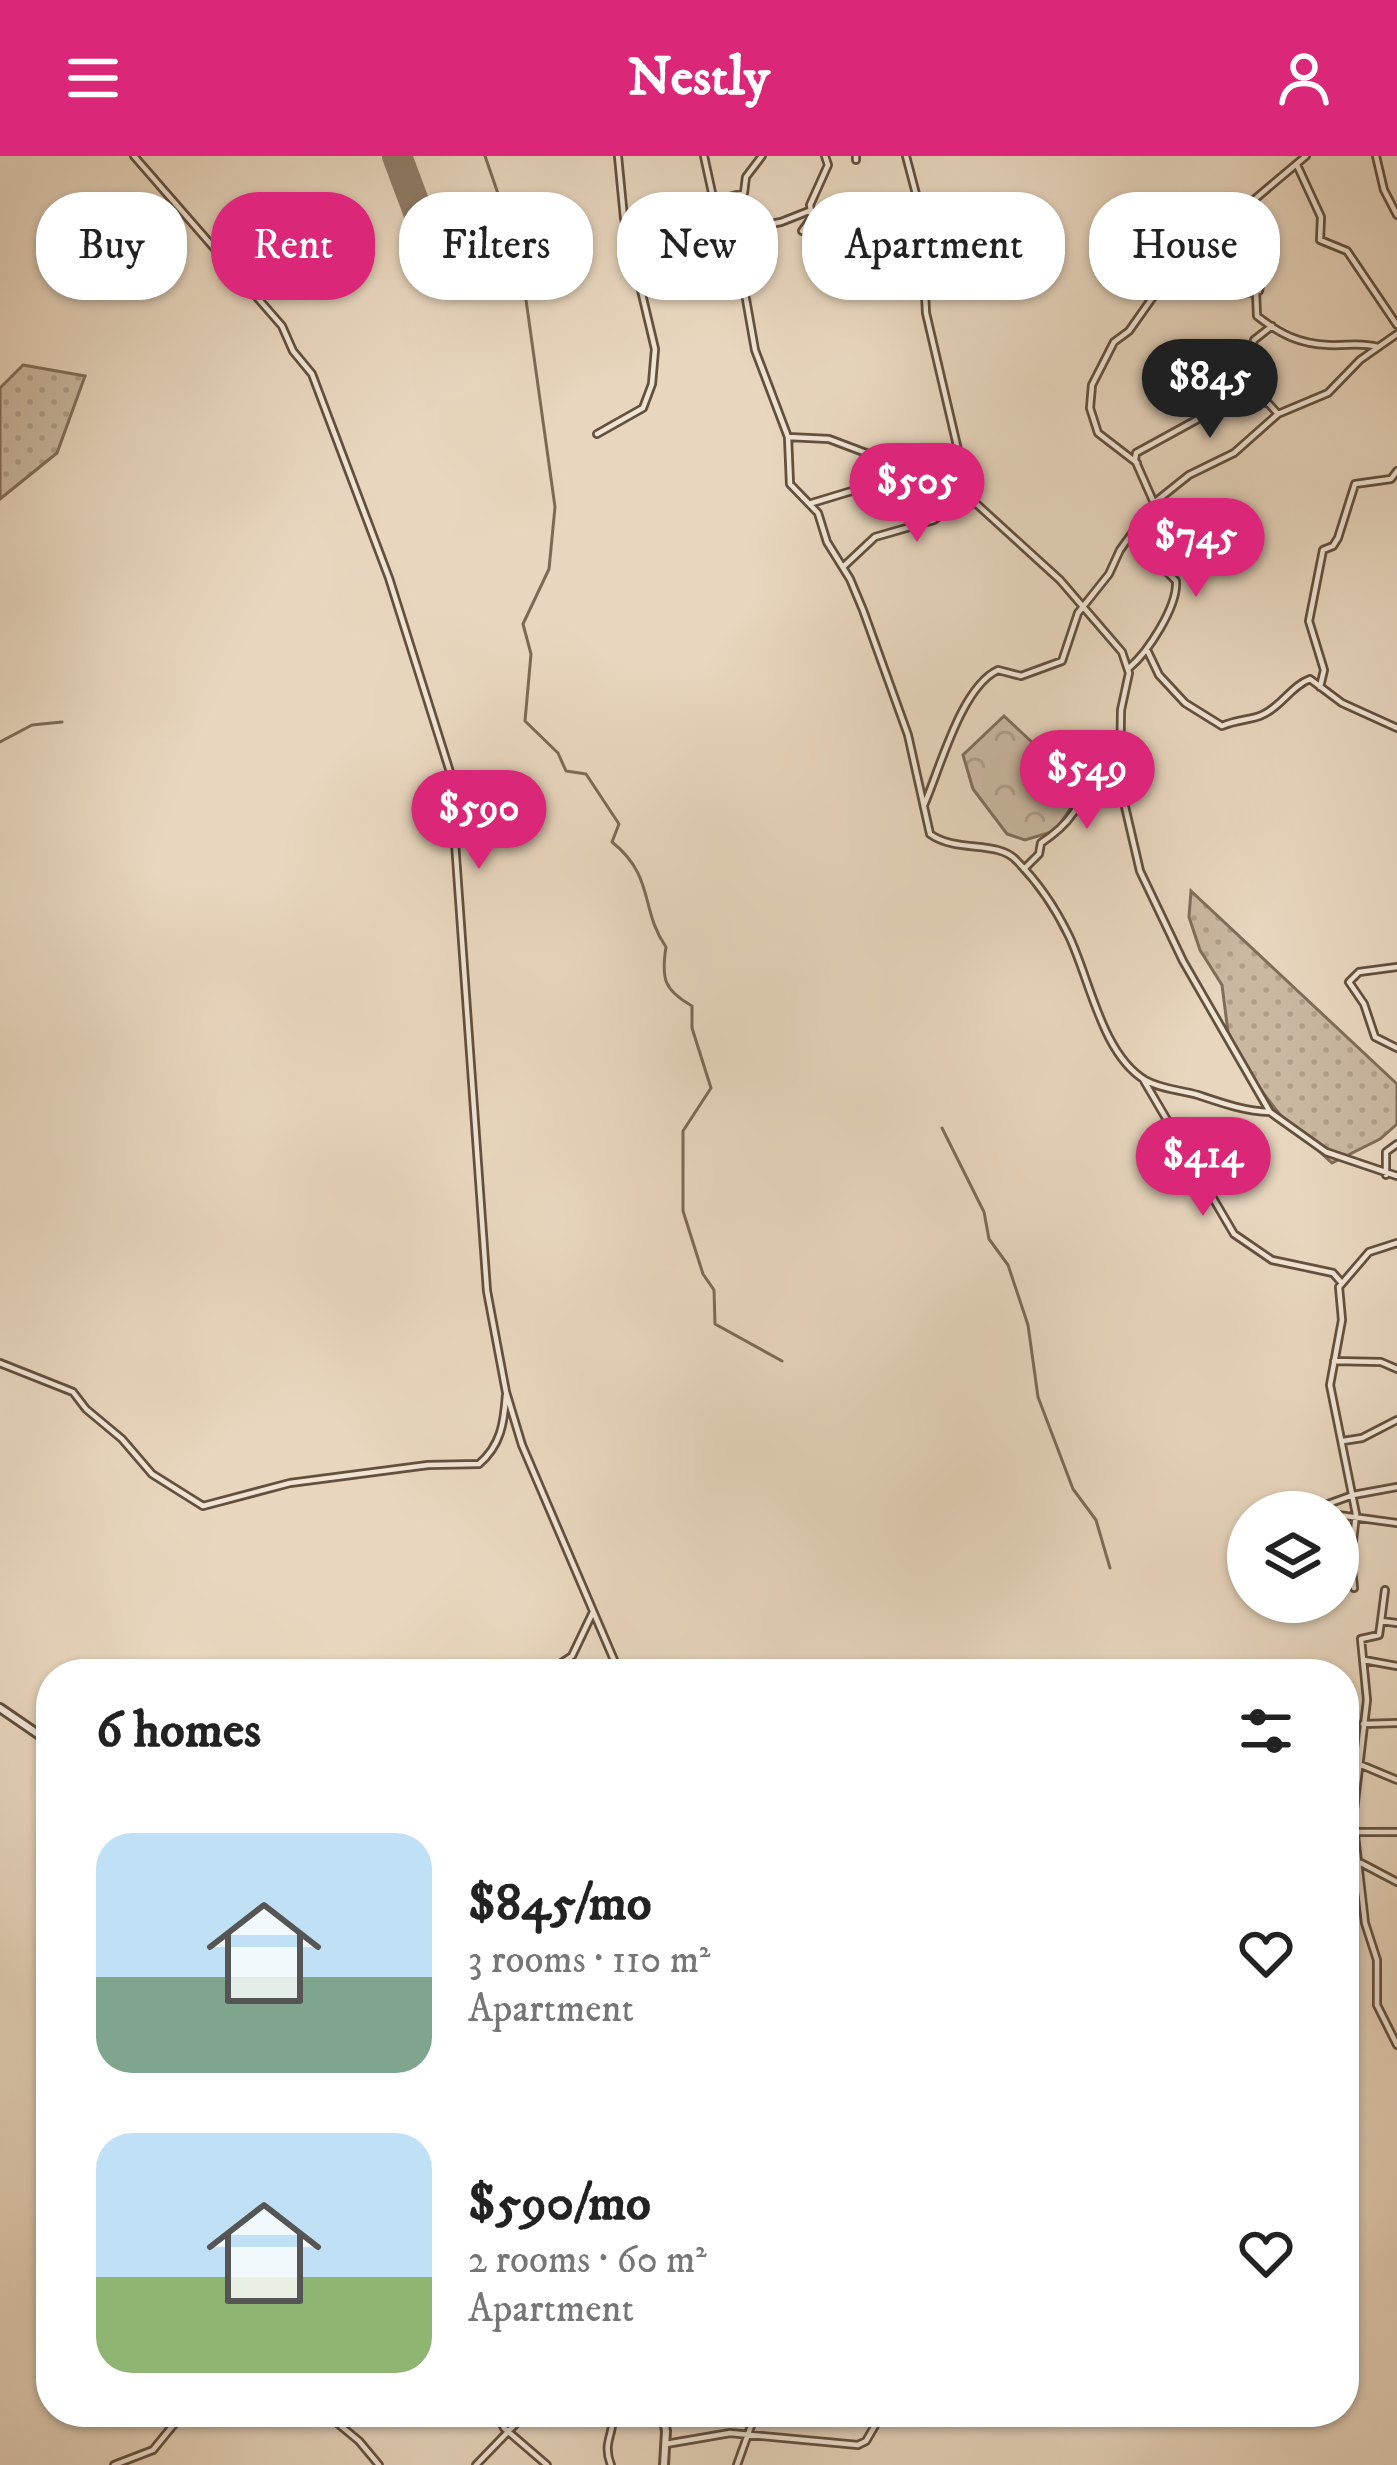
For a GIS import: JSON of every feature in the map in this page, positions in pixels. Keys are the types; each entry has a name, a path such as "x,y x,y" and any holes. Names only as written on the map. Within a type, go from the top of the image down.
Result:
{"street":[{"path":"134,156 282,326 293,351 312,374 384,562 450,772 487,1291 506,1392 522,1445 613,1659"},
{"path":"597,434 644,408 655,349 624,218 618,156"},
{"path":"704,156 712,192"},
{"path":"744,192 746,177 762,156"},
{"path":"816,192 828,165 826,156"},
{"path":"906,156 921,212 926,314 968,497"},
{"path":"1264,192 1306,156"},
{"path":"1376,156 1384,190 1397,215"},
{"path":"1298,165 1321,217 1320,240 1347,251 1397,325"},
{"path":"745,300 759,366 788,437 790,484 812,503 871,629 908,735 927,827 940,841 1005,851 1024,868 1067,932 1107,1038 1143,1079 1234,1234 1272,1260 1333,1273 1341,1282 1342,1319 1331,1394 1352,1491"},
{"path":"1137,464 1098,433 1090,408 1092,385 1114,341 1126,334 1150,300"},
{"path":"1256,300 1255,311 1286,337 1378,347"},
{"path":"1129,668 1148,652 1177,595 1176,581 1162,569 1149,538 1153,504 1136,454 1242,393 1255,340 1272,326"},
{"path":"924,806 945,744 977,684 998,670 1021,676 1059,663 1081,609 1153,504 1208,464 1234,453 1278,414 1328,393 1397,334"},
{"path":"1242,393 1269,404 1278,414"},
{"path":"788,437 829,439 968,497 1048,569 1122,652 1129,668 1120,784 1147,887 1228,1046 1270,1112 1312,1145 1397,1176"},
{"path":"812,503 856,490 876,473 898,464"},
{"path":"1319,687 1324,670 1310,621 1323,550 1334,546 1338,538 1355,484 1391,479 1397,471"},
{"path":"843,567 875,536 934,520 968,497"},
{"path":"1148,652 1159,675 1185,703 1222,726 1264,714 1306,679 1342,703 1397,728"},
{"path":"1024,868 1040,854 1041,843 1071,820 1095,768 1119,754"},
{"path":"1397,967 1354,974 1349,982 1364,1004 1375,1037 1397,1048"},
{"path":"1143,1079 1240,1109 1270,1112"},
{"path":"1386,1175 1386,1152 1397,1144"},
{"path":"1341,1282 1370,1252 1397,1243"},
{"path":"1334,1361 1387,1363 1397,1369"},
{"path":"0,1363 68,1389 134,1450 152,1474 203,1506 290,1484 428,1465 472,1466 485,1459 496,1443 504,1423 506,1392"},
{"path":"1343,1441 1362,1438 1397,1420"},
{"path":"1359,1494 1397,1487"},
{"path":"1359,1519 1397,1522"},
{"path":"1385,1590 1378,1636 1361,1639 1367,1700 1359,1764 1397,1780"},
{"path":"568,1659 593,1612"},
{"path":"1382,1621 1397,1623"},
{"path":"1364,1660 1397,1666"},
{"path":"0,1708 36,1733"},
{"path":"1363,1724 1397,1723"},
{"path":"1359,1832 1397,1832"},
{"path":"1359,1848 1365,1923 1377,1960 1377,2005 1397,2045"},
{"path":"1361,1863 1397,1882"},
{"path":"114,2465 153,2450 172,2427"},
{"path":"342,2427 379,2465"},
{"path":"504,2427 547,2465"},
{"path":"480,2465 510,2427"},
{"path":"611,2465 605,2445 612,2427"},
{"path":"664,2427 664,2465"},
{"path":"737,2465 746,2434 753,2427"},
{"path":"666,2444 725,2433 859,2445 874,2427"}],"green space":[{"path":"23,365 85,376 57,453 0,499 0,388"},
{"path":"1004,716 1083,790 1055,831 1025,840 1007,834 973,789 963,755"},
{"path":"1191,891 1397,1084 1397,1124 1380,1139 1332,1163 1281,1116 1246,1071 1228,1032 1222,985 1200,950 1189,917"}],"waterway":[{"path":"485,156 520,257 555,507 549,569 523,624 531,654 525,721 558,753 566,771 586,774 619,824 612,842 641,880 666,947 667,982 675,995 692,1006 692,1028 711,1088 683,1131 683,1211 703,1274 714,1290 715,1324 782,1361"},
{"path":"0,742 32,725 62,722"},
{"path":"942,1128 984,1212 989,1239 1008,1265 1028,1325 1038,1397 1073,1489 1096,1520 1110,1568"}],"runway":[{"path":"397,156 410,192"}]}
